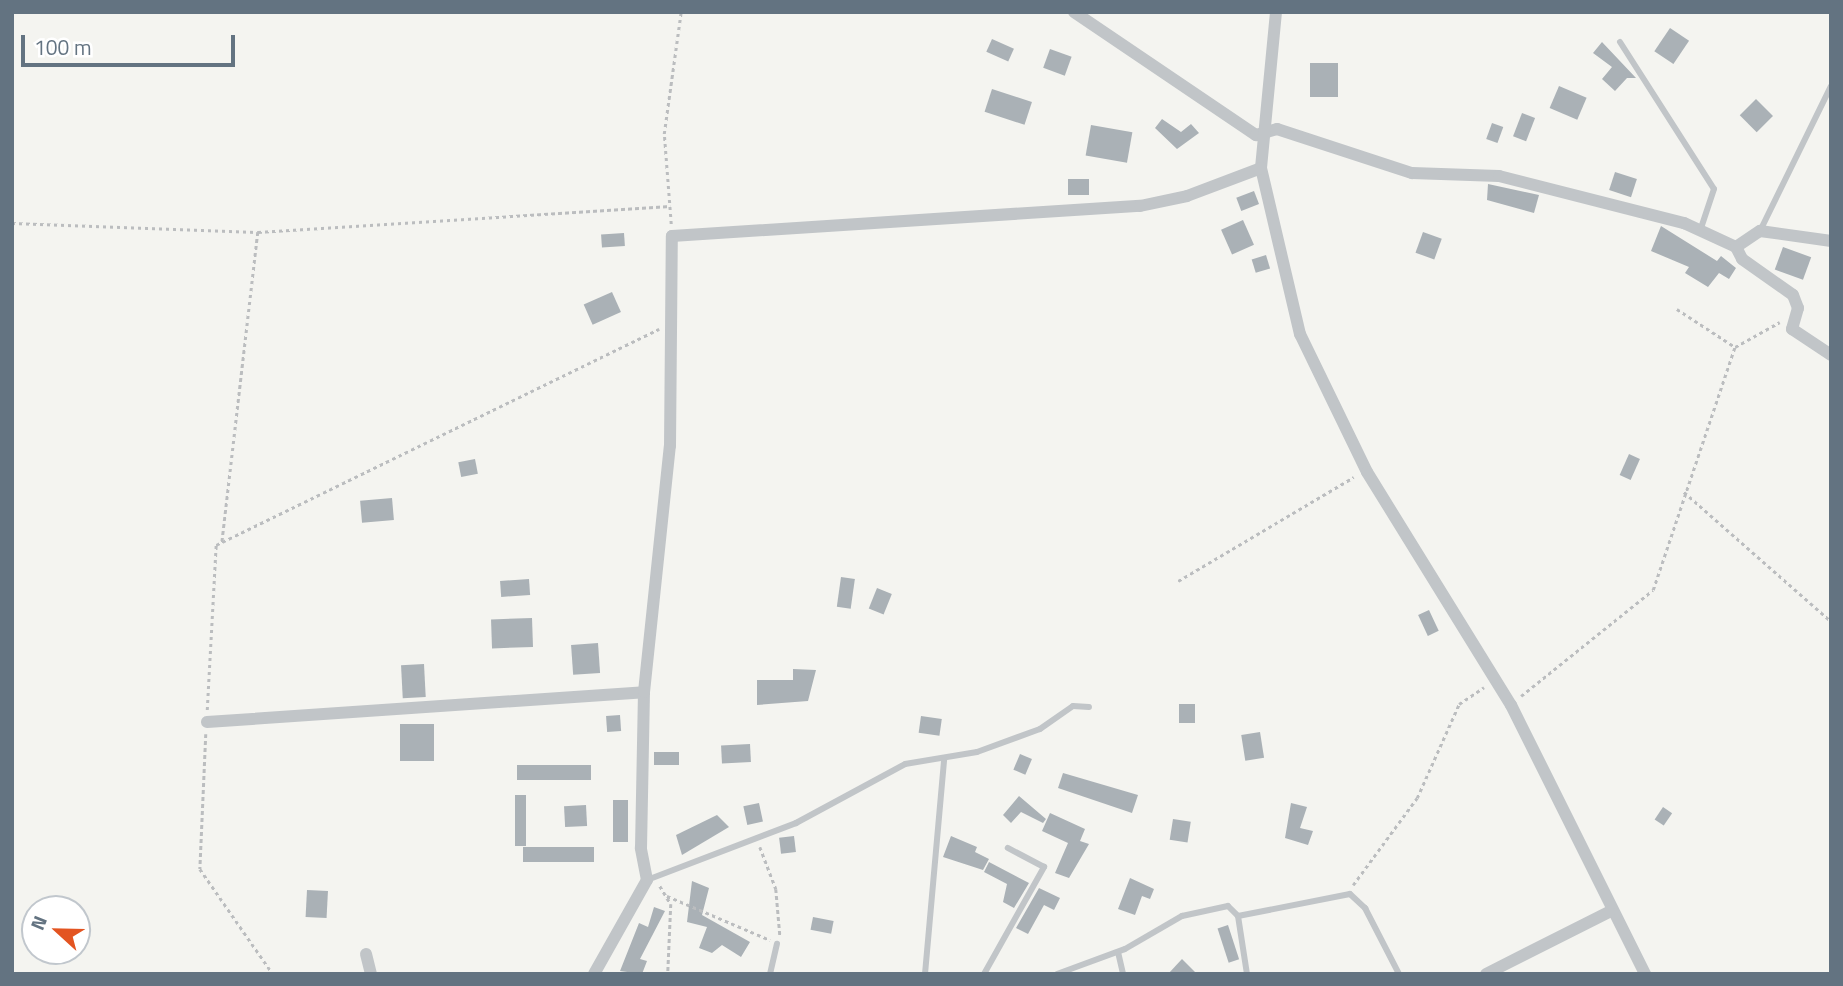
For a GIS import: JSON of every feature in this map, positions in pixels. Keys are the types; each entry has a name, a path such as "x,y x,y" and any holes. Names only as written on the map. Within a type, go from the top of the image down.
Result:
{"street":[{"path":"1074,12 1249,133 1264,130 1412,173 1499,176 1700,230 1736,247 1742,259 1793,295 1798,308 1790,319 1792,330 1831,355"},
{"path":"1276,12 1261,168 1300,334 1367,472 1492,681 1511,705 1609,912 1645,974"},
{"path":"594,974 651,879 641,848 644,692 670,446 672,236 1140,206 1187,196 1261,168"},
{"path":"1736,247 1760,231 1831,241"},
{"path":"206,722 335,718 644,692"},
{"path":"1486,974 1609,912"},
{"path":"366,954 371,974"}],"lane":[{"path":"1620,42 1714,189 1700,230"},
{"path":"1760,231 1831,86"},
{"path":"651,879 757,839 905,764 944,760 1040,729 1073,705 1089,707"},
{"path":"925,974 944,760"},
{"path":"984,974 1044,867 1008,848"},
{"path":"1238,916 1350,894 1365,908 1399,974"},
{"path":"1058,974 1118,952 1182,916 1228,906 1238,916 1247,974"},
{"path":"770,974 777,944"},
{"path":"1118,952 1123,974"}],"path":[{"path":"672,236 664,134 681,12"},
{"path":"12,223 258,232 670,206"},
{"path":"222,541 258,232"},
{"path":"1677,309 1735,347"},
{"path":"1511,705 1653,590 1735,347 1790,319"},
{"path":"273,974 200,869 216,545 671,323"},
{"path":"1178,581 1367,472"},
{"path":"1684,492 1831,621"},
{"path":"1350,894 1435,768 1459,704 1492,681"},
{"path":"651,879 667,896 777,944 776,889 757,839"},
{"path":"667,896 668,974"}],"building":[{"path":"1670,28 1689,41 1673,64 1654,51"},
{"path":"992,39 1014,49 1008,62 986,52"},
{"path":"1602,42 1636,78 1627,78 1615,91 1602,79 1612,67 1593,53"},
{"path":"1050,49 1072,57 1065,76 1043,68"},
{"path":"1310,63 1338,63 1338,97 1310,97"},
{"path":"1559,86 1587,98 1577,120 1550,108"},
{"path":"992,89 1032,102 1025,125 985,112"},
{"path":"1756,99 1773,116 1757,132 1740,115"},
{"path":"1522,113 1535,118 1526,141 1513,136"},
{"path":"1162,119 1181,132 1191,124 1199,133 1177,149 1155,128"},
{"path":"1492,123 1503,127 1497,143 1486,139"},
{"path":"1091,125 1132,132 1127,163 1086,156"},
{"path":"1615,172 1637,179 1631,197 1609,190"},
{"path":"1068,179 1089,179 1089,195 1068,195"},
{"path":"1488,184 1539,195 1534,213 1487,200"},
{"path":"1254,191 1259,204 1241,211 1236,198"},
{"path":"1243,220 1254,245 1232,254 1221,230"},
{"path":"1661,226 1717,261 1721,256 1736,268 1729,279 1719,273 1708,287 1685,273 1689,267 1651,251"},
{"path":"1423,232 1442,239 1434,260 1415,253"},
{"path":"624,233 625,246 602,248 601,235"},
{"path":"1783,247 1811,257 1803,280 1775,270"},
{"path":"1266,255 1270,268 1256,273 1252,259"},
{"path":"612,292 621,312 593,325 584,305"},
{"path":"1629,454 1640,459 1631,480 1620,475"},
{"path":"475,459 478,474 461,477 458,462"},
{"path":"392,498 394,520 362,523 360,501"},
{"path":"841,577 855,579 851,609 837,607"},
{"path":"529,579 530,595 501,597 500,581"},
{"path":"877,588 892,594 884,614 869,608"},
{"path":"1429,610 1439,631 1428,636 1418,615"},
{"path":"532,618 533,647 492,648 491,619"},
{"path":"598,643 600,673 573,675 571,645"},
{"path":"424,664 426,697 403,698 401,665"},
{"path":"793,669 816,670 808,701 757,705 757,680 793,680"},
{"path":"1179,704 1195,704 1195,723 1179,723"},
{"path":"620,715 621,731 607,732 606,716"},
{"path":"921,716 942,719 939,736 919,733"},
{"path":"400,724 434,724 434,761 400,761"},
{"path":"1260,732 1264,758 1245,761 1241,735"},
{"path":"750,744 751,762 722,763 721,746"},
{"path":"654,752 679,752 679,765 654,765"},
{"path":"1020,754 1032,759 1025,775 1013,770"},
{"path":"517,765 591,765 591,780 517,780"},
{"path":"1063,773 1138,795 1132,813 1058,788"},
{"path":"515,795 526,795 526,846 515,846"},
{"path":"1019,796 1046,819 1043,823 1021,812 1011,823 1003,815"},
{"path":"613,800 628,800 628,842 613,842"},
{"path":"759,803 763,822 747,825 743,806"},
{"path":"1291,803 1307,807 1300,828 1313,831 1308,845 1285,838"},
{"path":"586,805 587,826 565,827 564,806"},
{"path":"1663,807 1672,813 1664,826 1655,819"},
{"path":"1050,813 1085,829 1080,841 1089,844 1069,878 1055,873 1068,843 1042,831"},
{"path":"717,815 729,827 682,855 676,835"},
{"path":"1173,819 1191,822 1187,843 1170,840"},
{"path":"794,836 796,852 781,854 779,838"},
{"path":"951,836 977,847 975,852 989,859 983,870 943,857"},
{"path":"523,847 594,847 594,862 523,862"},
{"path":"989,862 1029,883 1014,908 1003,902 1007,884 984,872"},
{"path":"1130,878 1154,889 1150,899 1142,896 1135,915 1118,909"},
{"path":"692,881 709,888 702,915 750,942 741,957 722,945 712,953 699,948 707,927 687,922"},
{"path":"1039,888 1060,898 1054,910 1044,905 1028,934 1016,928"},
{"path":"307,890 328,891 327,918 306,917"},
{"path":"654,907 665,911 640,959 647,961 642,974 620,971 639,923 648,927"},
{"path":"813,917 834,921 831,934 811,930"},
{"path":"1228,925 1239,959 1229,963 1218,928"},
{"path":"1182,959 1197,974 1168,974"}]}
